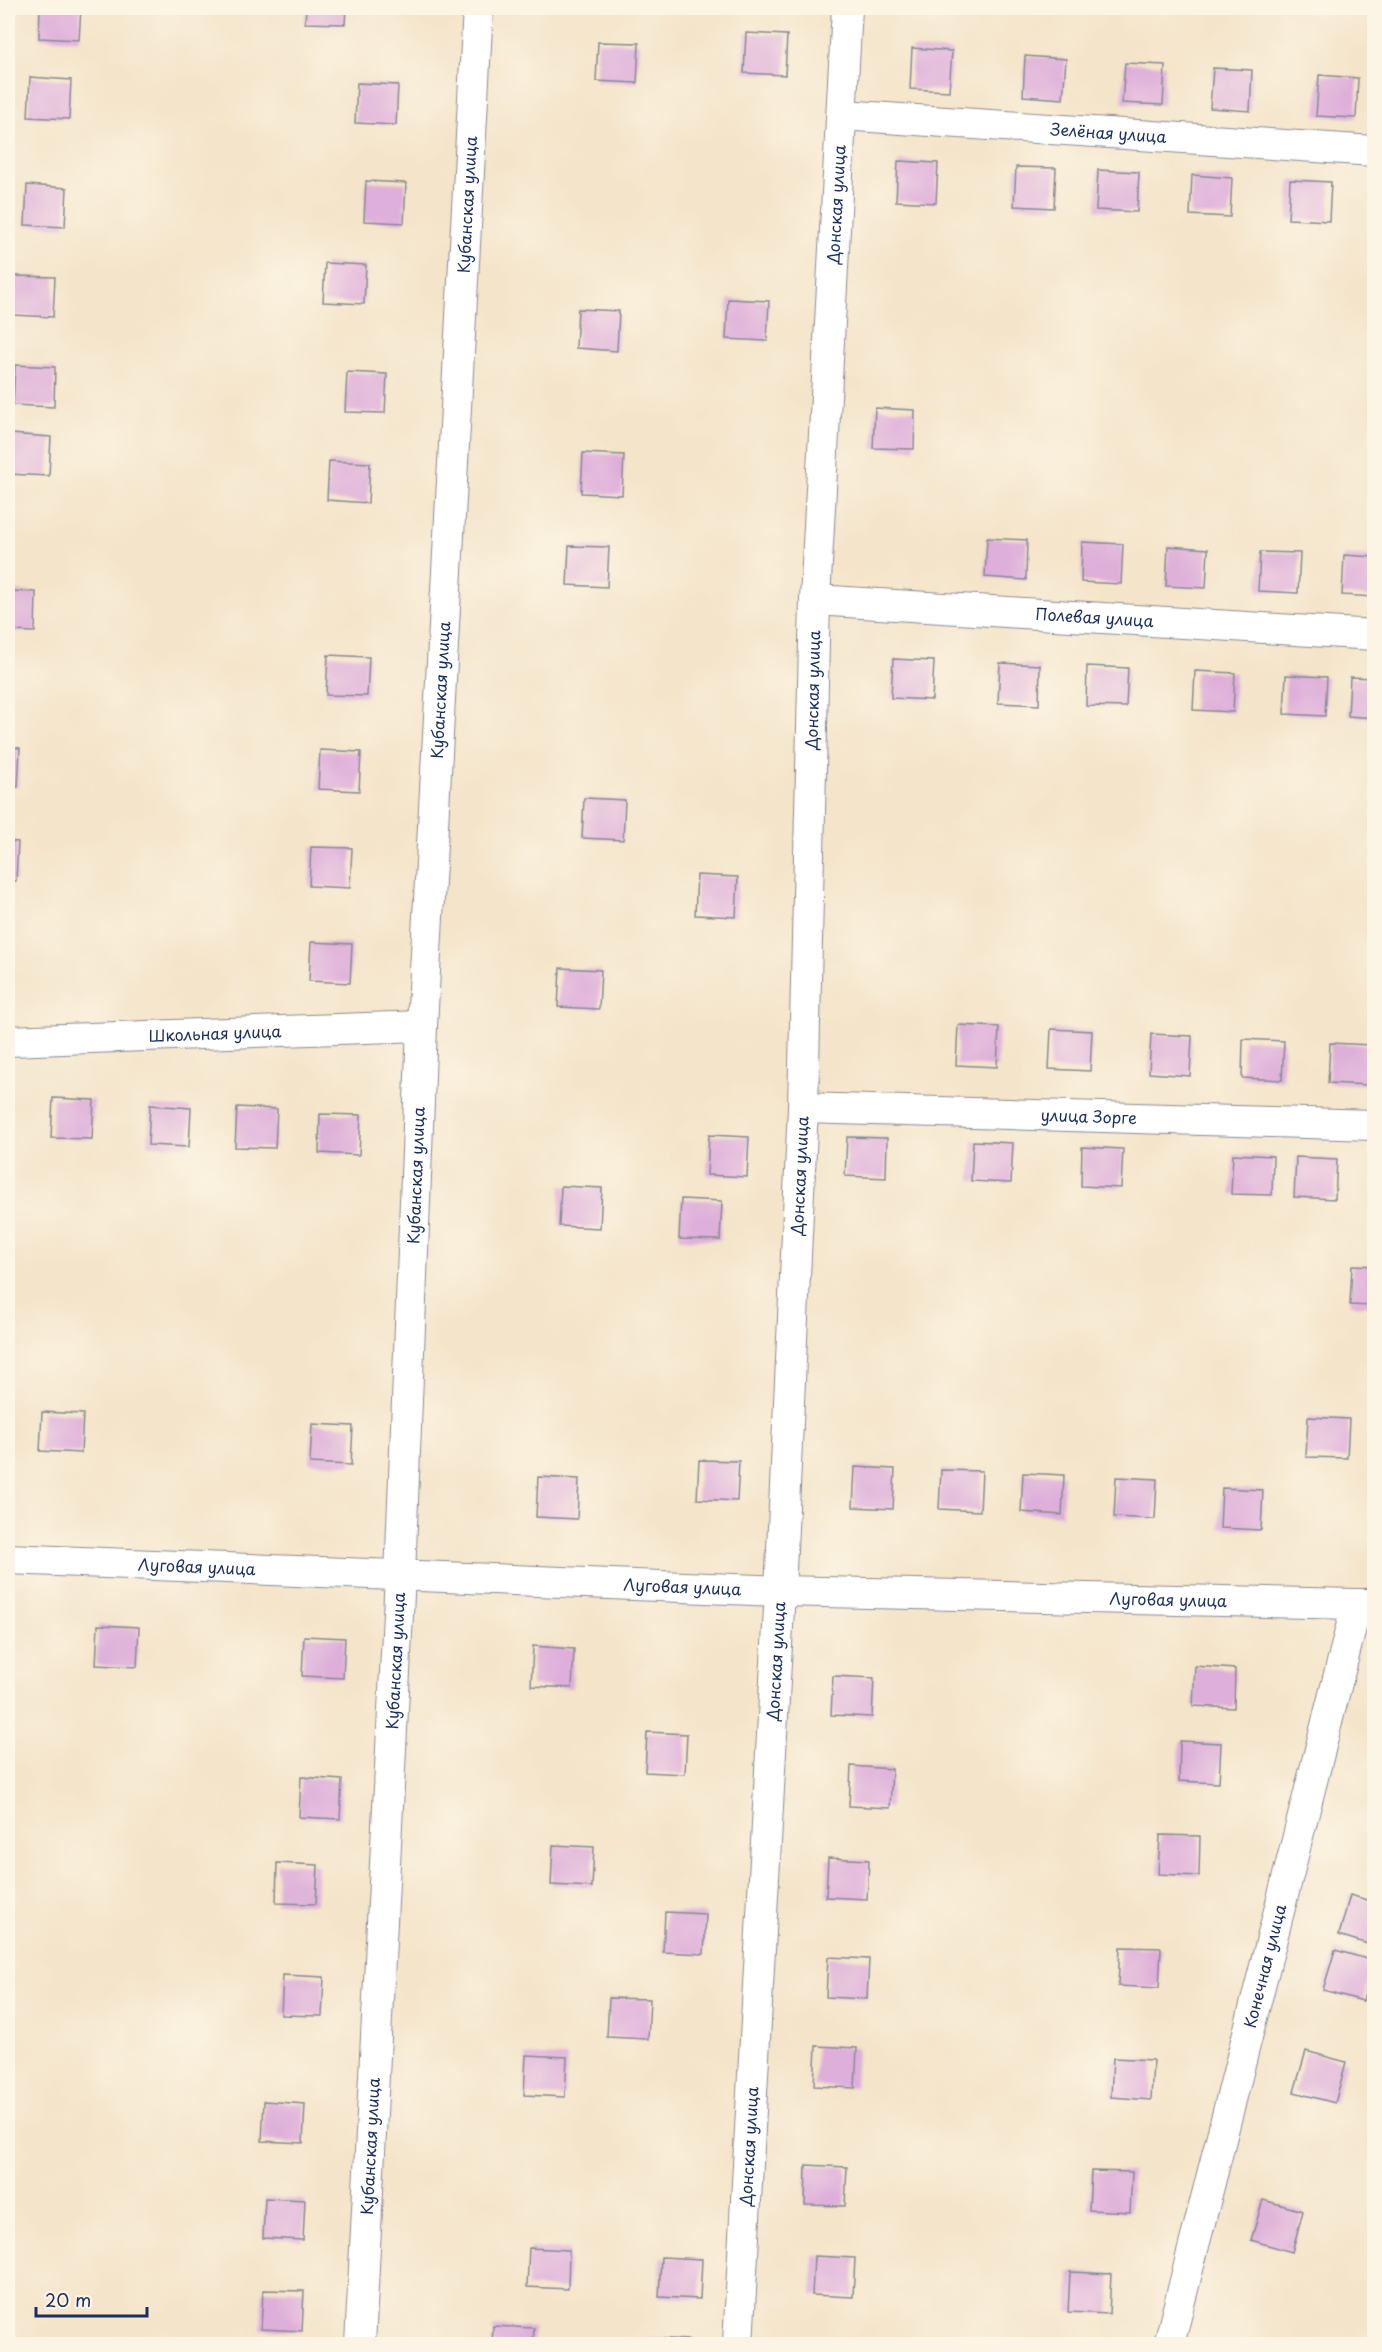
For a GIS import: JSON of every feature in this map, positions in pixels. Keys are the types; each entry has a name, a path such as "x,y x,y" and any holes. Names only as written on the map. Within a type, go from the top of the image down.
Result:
{"street":[{"name":"Кубанская улица","path":"360,2344 400,1576 422,1026 478,8"},
{"name":"Донская улица","path":"738,2344 780,1591 803,1108 815,600 846,8"},
{"name":"Зелёная улица","path":"842,115 1374,151"},
{"name":"Полевая улица","path":"815,600 1374,635"},
{"name":"Школьная улица","path":"8,1041 422,1026"},
{"name":"улица Зорге","path":"803,1108 1374,1125"},
{"name":"Луговая улица","path":"8,1559 780,1591 1366,1604"},
{"name":"Конечная улица","path":"1169,2344 1366,1604"}],"building":[{"path":"40,8 81,8 79,40 39,38"},
{"path":"306,8 346,8 345,24 305,23"},
{"path":"746,33 787,35 785,75 744,73"},
{"path":"598,42 639,43 637,83 596,81"},
{"path":"912,48 952,51 949,91 910,89"},
{"path":"1025,56 1066,59 1063,99 1023,96"},
{"path":"1125,63 1165,65 1163,105 1122,103"},
{"path":"1213,68 1252,70 1250,111 1210,108"},
{"path":"1319,75 1358,78 1356,118 1316,116"},
{"path":"30,77 71,80 69,119 28,117"},
{"path":"357,83 398,85 396,125 355,123"},
{"path":"898,161 938,163 936,203 896,201"},
{"path":"1016,167 1056,168 1054,208 1014,206"},
{"path":"1098,170 1139,172 1137,212 1096,210"},
{"path":"1192,175 1232,178 1230,217 1190,215"},
{"path":"1290,180 1331,182 1329,221 1288,219"},
{"path":"366,181 406,183 404,223 364,221"},
{"path":"27,185 67,188 65,227 25,225"},
{"path":"325,263 366,265 364,304 323,302"},
{"path":"14,276 55,277 53,317 12,315"},
{"path":"728,299 769,301 767,341 726,339"},
{"path":"578,309 619,311 617,351 576,348"},
{"path":"15,365 55,367 54,407 13,405"},
{"path":"347,372 387,374 385,413 345,412"},
{"path":"875,408 915,410 914,449 873,448"},
{"path":"10,434 51,437 49,476 8,474"},
{"path":"583,453 624,455 622,495 581,493"},
{"path":"329,461 370,463 368,503 327,500"},
{"path":"987,538 1027,540 1026,580 985,577"},
{"path":"1082,542 1123,544 1121,584 1081,582"},
{"path":"569,546 609,547 607,587 567,585"},
{"path":"1168,546 1208,549 1206,588 1166,586"},
{"path":"1260,552 1300,553 1298,593 1258,591"},
{"path":"1344,555 1374,557 1374,597 1342,595"},
{"path":"8,591 36,592 35,632 8,631"},
{"path":"328,655 369,657 367,696 326,695"},
{"path":"893,659 934,661 932,700 891,698"},
{"path":"1000,663 1040,665 1039,705 998,703"},
{"path":"1087,666 1128,668 1126,707 1086,706"},
{"path":"1195,671 1235,673 1233,712 1193,710"},
{"path":"1286,675 1327,677 1325,716 1284,714"},
{"path":"1350,677 1374,678 1374,718 1348,716"},
{"path":"8,747 20,748 18,787 8,787"},
{"path":"320,750 361,752 359,791 318,789"},
{"path":"584,798 625,800 623,840 582,838"},
{"path":"8,841 18,842 16,881 8,881"},
{"path":"311,847 352,848 350,888 309,886"},
{"path":"697,875 738,877 736,917 695,915"},
{"path":"311,942 352,944 350,983 309,981"},
{"path":"560,968 601,970 599,1009 558,1007"},
{"path":"958,1025 999,1027 997,1067 956,1065"},
{"path":"1051,1029 1092,1031 1090,1071 1049,1069"},
{"path":"1151,1034 1192,1036 1190,1076 1149,1073"},
{"path":"1243,1039 1284,1041 1282,1080 1242,1078"},
{"path":"1330,1043 1371,1045 1369,1085 1328,1083"},
{"path":"53,1098 94,1100 92,1139 51,1138"},
{"path":"150,1105 191,1108 189,1147 148,1145"},
{"path":"237,1107 277,1109 275,1148 235,1147"},
{"path":"320,1114 361,1115 359,1155 319,1153"},
{"path":"709,1135 749,1137 747,1177 707,1175"},
{"path":"847,1137 887,1138 886,1178 845,1176"},
{"path":"973,1141 1013,1143 1011,1183 971,1181"},
{"path":"1082,1147 1123,1149 1121,1188 1081,1186"},
{"path":"1233,1154 1273,1156 1272,1195 1231,1194"},
{"path":"1296,1157 1337,1159 1335,1199 1294,1197"},
{"path":"561,1186 602,1188 600,1228 559,1226"},
{"path":"681,1199 722,1201 720,1240 679,1239"},
{"path":"1352,1265 1374,1266 1374,1306 1350,1305"},
{"path":"42,1412 83,1414 81,1453 40,1451"},
{"path":"1308,1417 1349,1419 1347,1458 1306,1457"},
{"path":"312,1424 353,1426 351,1465 310,1463"},
{"path":"699,1460 739,1461 737,1501 697,1499"},
{"path":"855,1467 895,1469 893,1509 853,1507"},
{"path":"941,1470 982,1471 980,1511 939,1509"},
{"path":"1023,1473 1064,1475 1062,1515 1021,1512"},
{"path":"538,1477 579,1479 577,1519 536,1517"},
{"path":"1116,1477 1157,1479 1155,1519 1114,1517"},
{"path":"1222,1488 1263,1490 1261,1530 1220,1528"},
{"path":"98,1625 139,1627 137,1667 96,1665"},
{"path":"304,1636 345,1638 343,1678 302,1676"},
{"path":"533,1646 574,1649 572,1688 531,1686"},
{"path":"1195,1666 1235,1669 1234,1708 1193,1706"},
{"path":"833,1676 874,1678 872,1717 831,1715"},
{"path":"647,1732 687,1734 685,1774 645,1772"},
{"path":"1180,1741 1221,1743 1219,1783 1179,1781"},
{"path":"851,1766 892,1769 890,1808 849,1806"},
{"path":"301,1777 342,1780 340,1819 299,1817"},
{"path":"1160,1835 1200,1836 1199,1876 1158,1874"},
{"path":"553,1845 594,1847 592,1887 551,1885"},
{"path":"828,1858 869,1860 867,1899 826,1897"},
{"path":"277,1863 318,1865 316,1904 276,1903"},
{"path":"1350,1895 1374,1902 1374,1946 1339,1935"},
{"path":"665,1912 706,1914 704,1954 663,1952"},
{"path":"1120,1947 1161,1948 1159,1988 1118,1986"},
{"path":"1335,1950 1374,1961 1363,2001 1323,1990"},
{"path":"828,1957 869,1959 867,1999 826,1997"},
{"path":"283,1975 324,1977 322,2016 281,2015"},
{"path":"609,1998 650,1999 648,2039 607,2037"},
{"path":"816,2046 857,2048 855,2088 814,2086"},
{"path":"1306,2051 1346,2062 1335,2103 1294,2092"},
{"path":"526,2055 567,2057 565,2097 524,2095"},
{"path":"1113,2058 1153,2060 1151,2100 1111,2097"},
{"path":"264,2101 305,2104 303,2143 262,2141"},
{"path":"806,2165 847,2167 845,2206 805,2205"},
{"path":"1091,2171 1132,2172 1130,2212 1089,2210"},
{"path":"265,2198 305,2200 303,2240 263,2238"},
{"path":"1263,2200 1303,2211 1292,2252 1251,2240"},
{"path":"529,2248 569,2250 568,2289 527,2287"},
{"path":"814,2256 855,2258 853,2297 812,2295"},
{"path":"661,2257 702,2259 700,2299 659,2297"},
{"path":"1070,2272 1111,2274 1109,2314 1068,2312"},
{"path":"263,2290 304,2291 302,2331 261,2329"},
{"path":"493,2326 534,2328 533,2344 492,2344"},
{"path":"648,2338 689,2340 689,2344 648,2344"}]}
